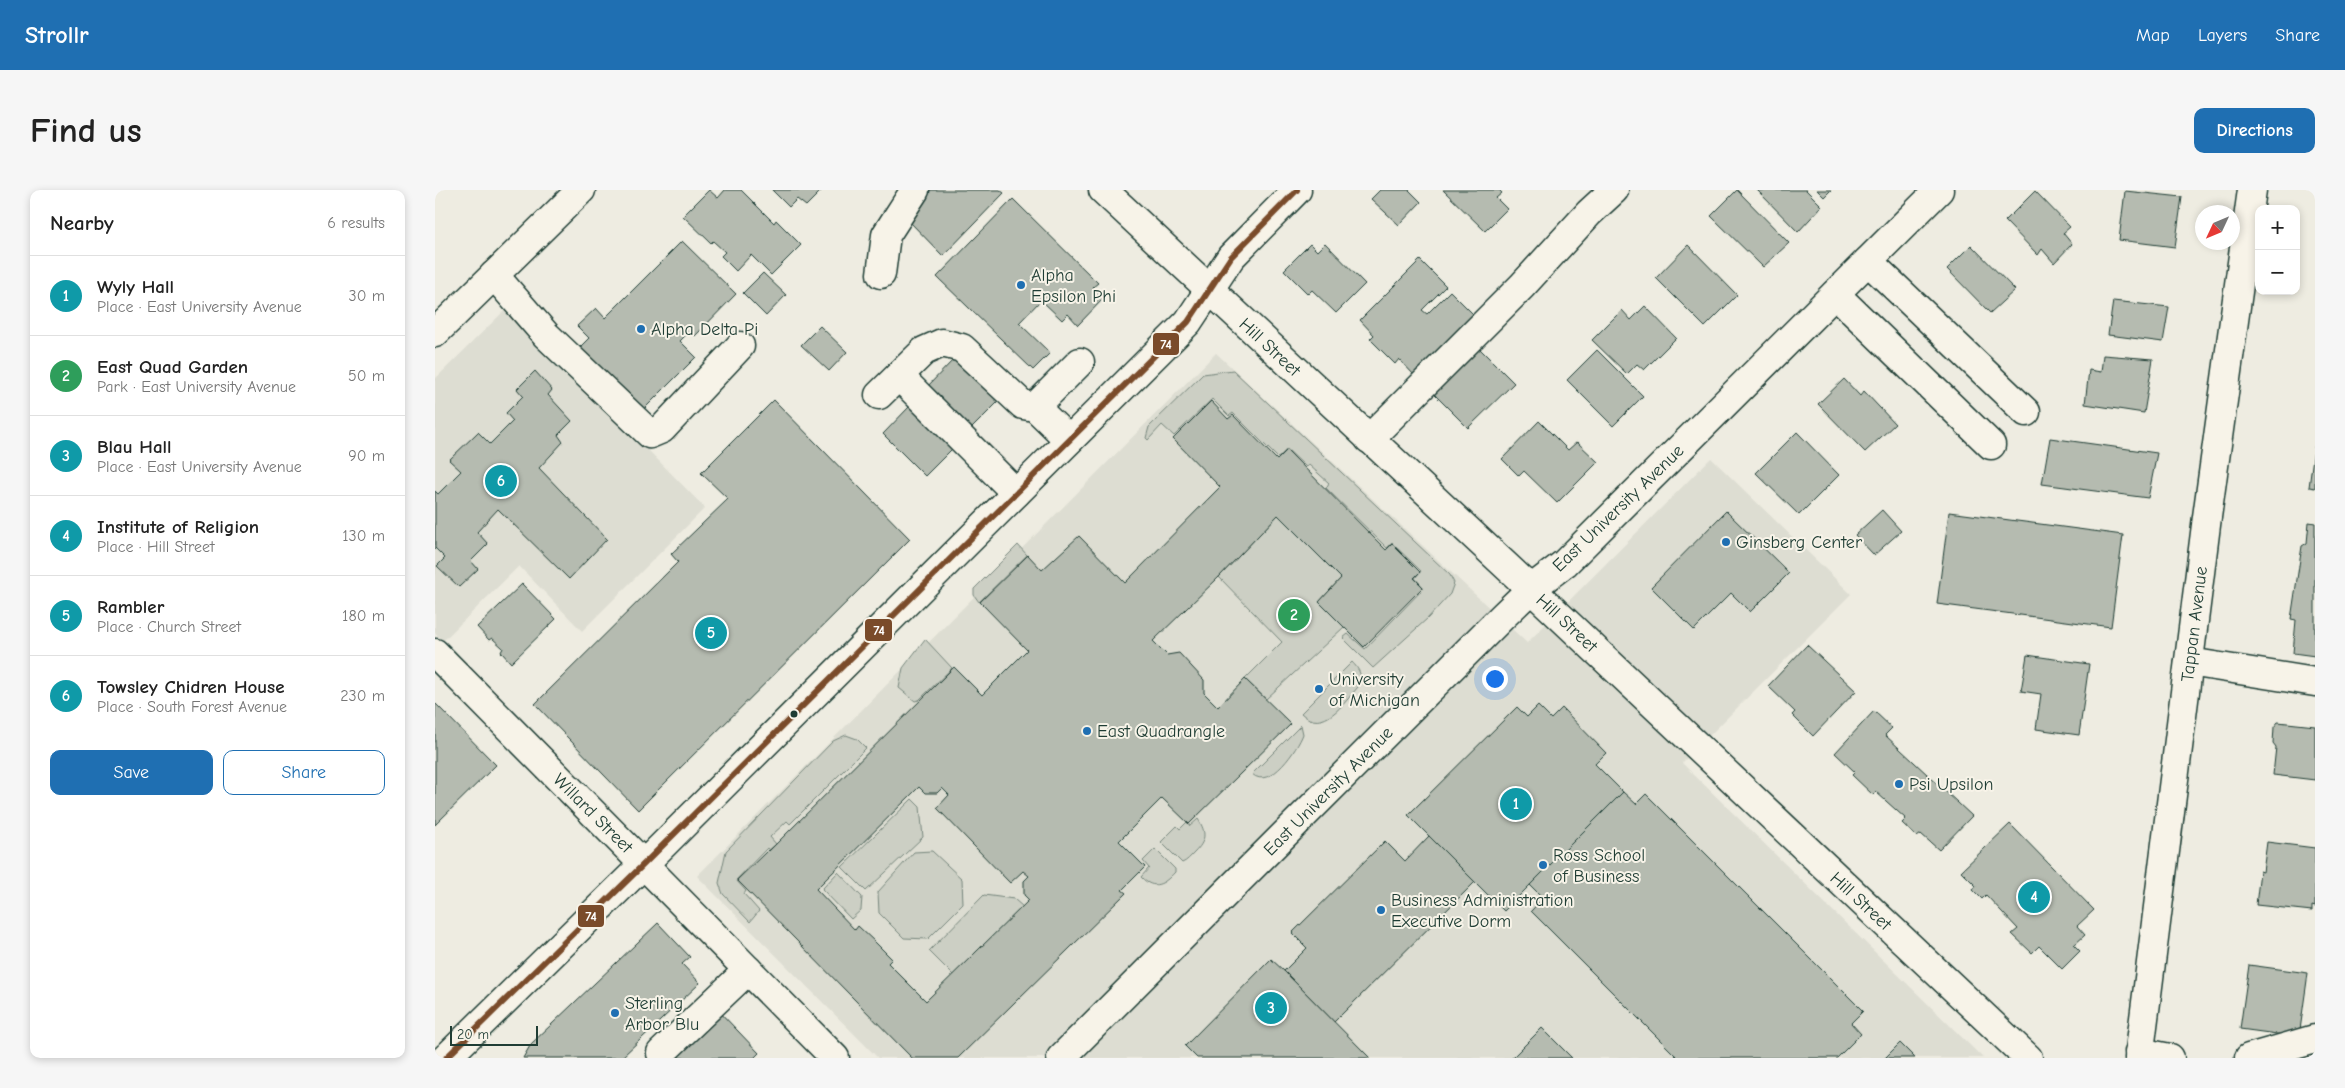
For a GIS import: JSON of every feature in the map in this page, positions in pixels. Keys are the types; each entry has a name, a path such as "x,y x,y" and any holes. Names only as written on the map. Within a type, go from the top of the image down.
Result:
{"street":[{"path":"435,333 581,190"},
{"path":"881,274 885,235 915,190"},
{"name":"Hill Street","path":"1103,190 1531,589 2028,1058"},
{"path":"446,1058 644,864 1188,322 1231,256 1297,190"},
{"path":"1369,438 1515,293 1589,213 1614,190"},
{"name":"East University Avenue","path":"1061,1058 1531,589 1565,563 1939,190"},
{"name":"Tappan Avenue","path":"2139,1055 2252,190"},
{"path":"1868,261 2026,412"},
{"path":"494,275 546,335 650,434 662,429 740,346"},
{"path":"1835,294 1991,445"},
{"path":"879,395 924,352 942,343 962,348 1023,405 1035,407 1069,440"},
{"path":"1035,407 1080,362"},
{"path":"899,376 1016,493"},
{"name":"Willard Street","path":"435,653 835,1058"},
{"path":"2189,662 2315,682"},
{"path":"661,1053 748,970"},
{"path":"2249,1058 2315,1039"},
{"path":"2139,1055 2170,1058"}],"shaded area":[{"path":"508,307 705,508 582,631 519,566 443,641 435,633 435,379"},
{"name":"University of Michigan","path":"1216,353 1527,643 1711,458 1851,594 1682,763 1983,1058 878,1058 697,876"},
{"path":"1233,370 1450,575 1454,583 1450,594 1428,618 1373,668 1343,638 1348,634 1365,649 1424,588 1415,578 1421,571 1392,543 1387,548 1326,488 1329,483 1309,465 1306,467 1287,449 1278,458 1233,413 1229,416 1212,399 1174,436 1162,425 1148,440 1146,438 1149,427 1203,374"},
{"path":"1278,515 1341,578 1319,602 1344,627 1266,699 1245,679 1282,642 1219,577"},
{"path":"1018,545 1027,555 979,602 974,595 974,589"},
{"path":"925,639 952,668 919,700 915,701 899,688 903,668"},
{"path":"1352,662 1360,673 1361,680 1358,687 1340,708 1325,719 1309,719 1301,713"},
{"path":"1301,725 1303,734 1300,740 1275,773 1259,778 1252,774"},
{"path":"846,735 857,739 866,748 790,824 787,821 770,837 776,844 769,850 767,848 736,880 746,891 744,894 759,911 750,922 723,894 719,883 726,851 833,741"},
{"path":"912,799 920,807 923,837 866,891 842,867"},
{"path":"1198,819 1204,833 1203,841 1194,853 1182,863 1161,842 1177,826 1180,829 1187,822 1190,826"},
{"path":"1155,849 1175,869 1175,872 1163,883 1155,885 1150,884 1141,877 1149,868 1143,861"},
{"path":"932,851 962,879 963,904 928,939 904,938 879,913 878,892 914,852"},
{"path":"838,872 862,897 861,910 851,919 822,889"},
{"path":"984,895 1014,899 1023,907 953,975 929,951"}],"building":[{"path":"709,190 718,198 725,190 741,190 774,223 776,220 801,245 771,275 751,255 736,271 721,256 725,252 713,241 711,243 683,216"},
{"path":"772,190 822,190 806,206 797,199 789,207"},
{"path":"926,190 1000,190 1004,193 943,256 907,219 929,194"},
{"path":"1380,190 1409,190 1421,202 1399,225 1371,199"},
{"path":"1443,190 1499,190 1502,193 1496,198 1507,209 1485,231"},
{"path":"1737,190 1789,243 1763,267 1711,216"},
{"path":"1757,190 1806,190 1822,206 1798,232"},
{"path":"1817,190 1831,190 1824,197"},
{"path":"2035,191 2070,227 2063,233 2072,244 2054,263 2042,249 2038,255 2005,221"},
{"path":"2125,191 2182,197 2175,247 2119,240"},
{"name":"Alpha Epsilon Phi","path":"1013,199 1098,283 1093,287 1104,298 1078,325 1068,314 1062,320 1041,300 1019,323 1050,353 1033,370 937,277"},
{"name":"Alpha Delta Pi","path":"682,241 736,294 695,336 690,331 680,341 696,357 638,415 575,352 589,338 577,326 596,308 605,318"},
{"path":"1325,243 1365,284 1336,313 1312,290 1308,294 1284,270 1310,244 1317,251"},
{"path":"1688,245 1737,295 1705,327 1656,278"},
{"path":"1971,245 2015,290 1990,313 1947,269"},
{"path":"1420,260 1446,286 1422,310 1427,314 1450,291 1475,316 1415,376 1399,359 1395,364 1370,339 1374,335 1360,320"},
{"path":"763,273 786,295 766,316 743,293"},
{"path":"2113,301 2169,307 2163,342 2108,335"},
{"path":"1645,306 1676,338 1644,370 1637,364 1627,374 1592,340 1622,310 1631,320"},
{"path":"820,326 847,352 829,371 801,345"},
{"path":"1478,347 1514,383 1468,428 1432,392"},
{"path":"1597,350 1643,396 1613,426 1567,380"},
{"path":"2103,355 2153,359 2144,413 2085,404 2089,370 2101,372"},
{"path":"956,357 1000,400 967,433 923,391"},
{"path":"535,371 552,390 548,395 572,421 558,435 563,442 539,468 607,539 569,579 498,509 477,532 488,544 471,561 478,569 459,587 437,566 445,558 435,548 435,491 438,494 461,471 449,460 478,432 490,444 513,421 506,413 523,396 517,389"},
{"path":"1844,379 1860,396 1864,391 1895,424 1865,452 1818,404"},
{"path":"774,400 910,539 638,810 535,704 678,562 671,554 728,499 701,473"},
{"name":"East Quadrangle","path":"1211,401 1228,419 1233,415 1277,460 1287,450 1386,550 1392,544 1420,572 1414,578 1423,587 1364,647 1319,602 1341,578 1278,515 1219,577 1153,641 1167,655 1179,653 1204,680 1204,693 1218,707 1245,679 1291,724 1189,824 1162,798 1119,841 1145,867 1122,890 1126,893 958,1058 912,1058 737,880 769,851 954,667 982,695 1027,650 980,602 1028,555 1042,570 1079,536 1125,583 1220,487 1173,439","holes":["919,787 925,793 937,793 942,788 949,795 937,808 1010,883 1023,871 1029,876 1024,881 1024,895 1029,900 926,1001 888,963 892,959 858,926 855,930 816,889"]},
{"path":"910,406 953,448 925,476 883,434"},
{"path":"1539,421 1568,450 1577,442 1598,462 1557,503 1524,471 1519,476 1502,459"},
{"path":"1797,432 1839,475 1799,515 1756,473"},
{"path":"2050,438 2157,453 2148,498 2042,484"},
{"path":"2315,442 2315,488 2309,487"},
{"path":"1882,510 1901,531 1874,555 1855,535"},
{"name":"Ginsberg Center","path":"1726,511 1789,573 1750,612 1731,593 1694,630 1651,587"},
{"path":"1949,512 2123,535 2111,627 1937,604"},
{"path":"2309,522 2315,523 2315,656 2293,653 2296,620 2291,619 2302,546 2307,543"},
{"path":"522,584 556,619 511,663 501,652 503,648 492,638 489,640 477,627"},
{"path":"1807,645 1856,691 1813,736 1792,715 1795,712 1768,686"},
{"path":"2027,655 2089,664 2079,735 2036,729 2041,694 2021,691"},
{"path":"435,703 496,765 435,825"},
{"path":"1538,706 1551,719 1562,708 1606,753 1595,764 1623,792 1504,911 1408,815 1517,707 1527,717"},
{"name":"Psi Upsilon","path":"1874,711 1892,728 1885,735 1972,816 1939,850 1921,834 1917,837 1902,823 1906,819 1876,792 1873,795 1852,775 1855,772 1835,753"},
{"path":"2278,722 2315,726 2315,780 2273,775 2276,747 2273,743 2274,727"},
{"path":"1623,792 1636,804 1646,794 1863,1011 1851,1023 1861,1034 1837,1058 1678,1058 1531,911 1543,898 1530,885"},
{"path":"2010,824 2094,910 2077,926 2085,935 2074,945 2080,951 2062,969 2039,946 2032,953 2012,934 2018,929 1986,895 1982,899 1973,890 1976,886 1961,871"},
{"name":"Business Administration Executive Dorm","path":"1429,836 1475,882 1334,1022 1284,971 1307,948 1292,933 1385,841 1405,861"},
{"path":"2267,842 2315,848 2315,907 2312,906 2312,911 2256,905 2260,871 2263,872"},
{"name":"Sterling Arbor Blu","path":"658,923 690,957 682,964 700,983 621,1058 523,1058 531,1044"},
{"path":"1271,959 1370,1058 1197,1058 1185,1046"},
{"path":"2249,965 2308,973 2299,1037 2240,1029"},
{"path":"715,1007 759,1053 754,1058 662,1058"},
{"path":"1542,1028 1572,1058 1512,1058"},
{"path":"1900,1043 1915,1058 1885,1058"}],"transit line":[{"name":"74","path":"446,1058 644,864 1188,322 1231,257 1297,190"}],"place":[{"name":"Alpha Epsilon Phi","path":"1021,285"},
{"name":"Alpha Delta Pi","path":"641,329"},
{"name":"Towsley Chidren House","path":"501,481"},
{"name":"Ginsberg Center","path":"1726,542"},
{"name":"East Quad Garden","path":"1294,615"},
{"name":"Rambler","path":"711,633"},
{"name":"University of Michigan","path":"1319,689"},
{"name":"East Quadrangle","path":"1087,731"},
{"name":"Psi Upsilon","path":"1899,784"},
{"name":"Wyly Hall","path":"1516,804"},
{"name":"Ross School of Business","path":"1543,865"},
{"name":"Institute of Religion","path":"2034,897"},
{"name":"Business Administration Executive Dorm","path":"1381,910"},
{"name":"Blau Hall","path":"1271,1008"},
{"name":"Sterling Arbor Blu","path":"615,1013"}]}
